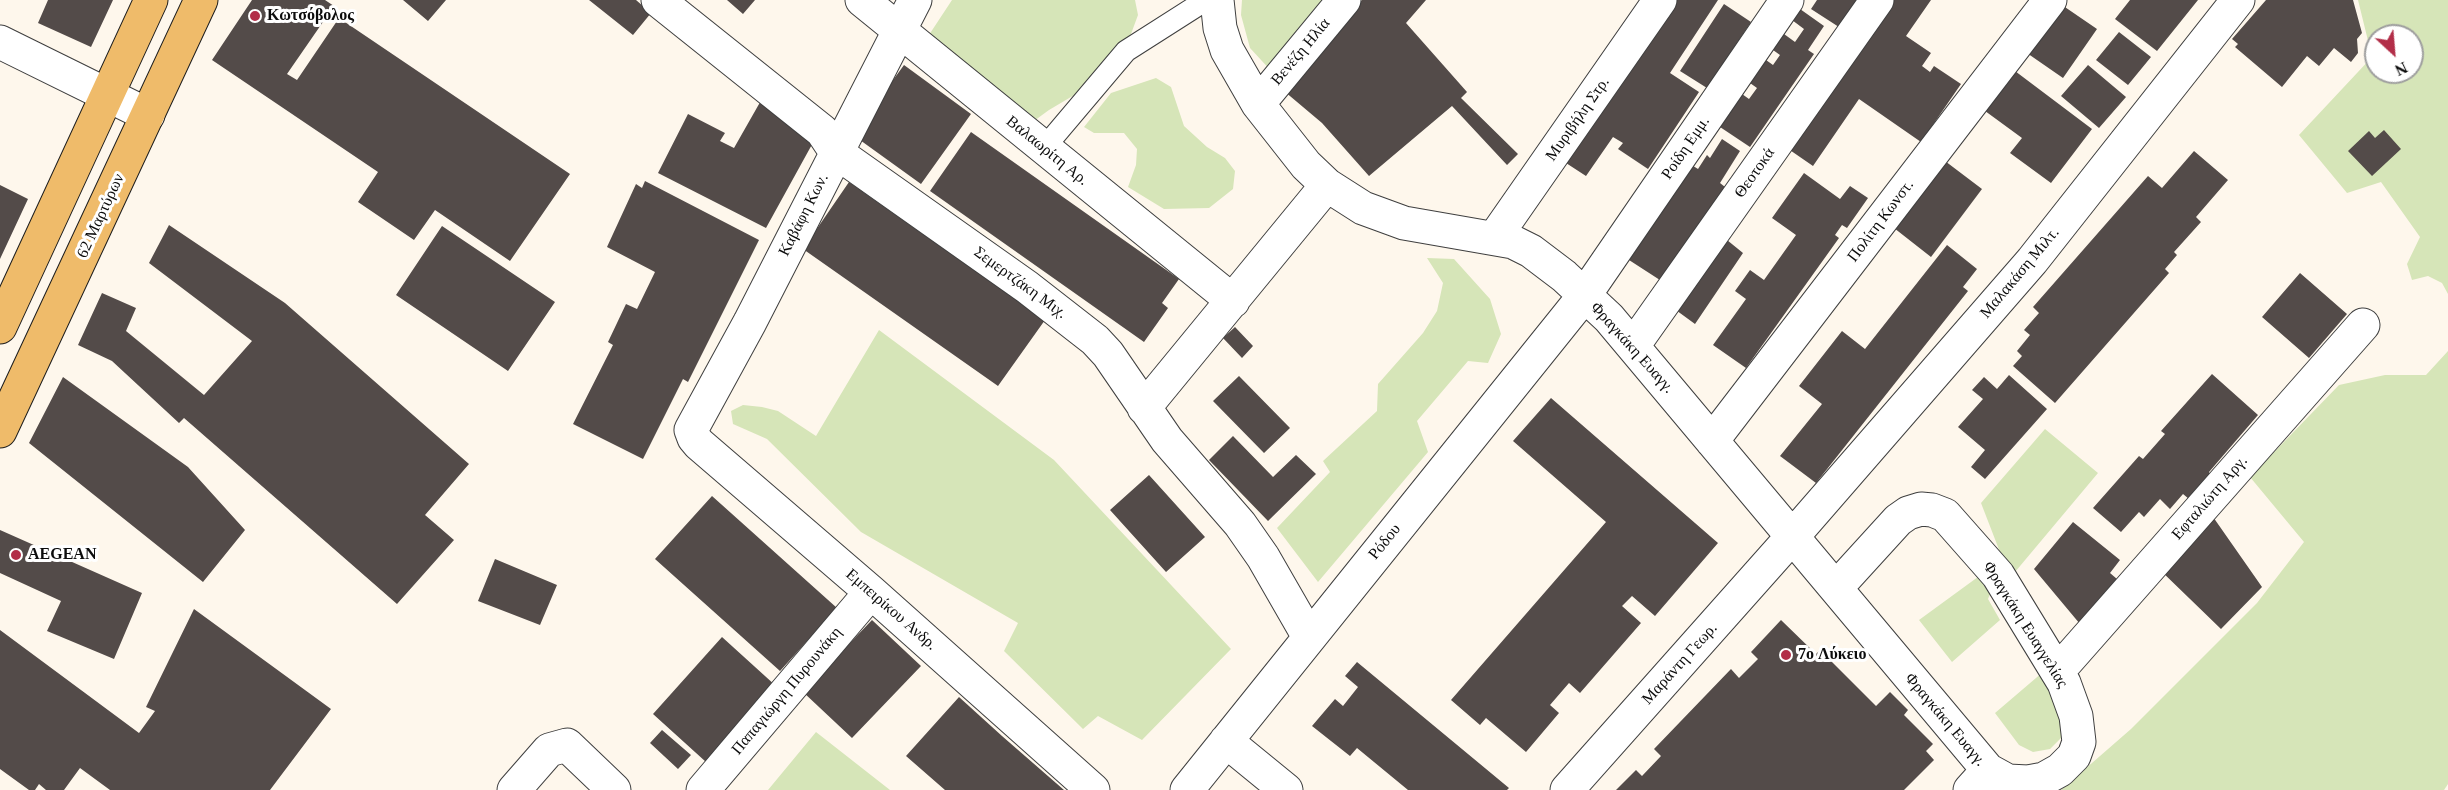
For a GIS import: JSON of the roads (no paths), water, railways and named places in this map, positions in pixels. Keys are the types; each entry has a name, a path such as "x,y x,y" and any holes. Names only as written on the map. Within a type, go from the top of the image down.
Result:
{"main road":[{"path":"0,327 151,0"},
{"name":"62 Μαρτύρων","path":"0,431 201,0"}],"street":[{"name":"Σεμερτζάκη Μιχ.","path":"658,0 822,131 836,152 1027,286 1095,340 1108,354 1144,408 1182,458 1240,524 1263,557 1309,637"},
{"name":"Βαλαωρίτη Αρ.","path":"862,0 1233,301"},
{"name":"Καβάφη Κων.","path":"691,430 750,322 915,0"},
{"name":"Φραγκάκη Ευαγγ.","path":"1217,0 1218,20 1227,50 1258,104 1305,165 1327,185 1363,208 1404,223 1495,237 1513,242 1531,251 1564,276 1633,346 1836,588 1979,780"},
{"name":"Βενέζη Ηλία","path":"1258,104 1344,0"},
{"name":"Μυριβήλη Στρ.","path":"1495,237 1660,0"},
{"name":"Ροίδη Εμμ.","path":"1584,296 1787,0"},
{"name":"Θεοτοκά","path":"1633,346 1877,0"},
{"name":"Πολίτη Κωνστ.","path":"1712,441 2050,0"},
{"name":"Μαλακάση Μιλτ.","path":"1792,537 2032,261 2238,0"},
{"path":"0,42 148,115"},
{"path":"1144,408 1327,185"},
{"name":"Ρόδου","path":"1187,790 1584,296"},
{"name":"Εφταλιώτη Αργ.","path":"2058,671 2363,325"},
{"name":"Εμπειρίκου Ανδρ.","path":"691,430 699,444 871,592 1093,790"},
{"name":"Φραγκάκη Ευαγγελίας","path":"1836,588 1898,520 1908,513 1921,509 1945,515 1998,575 2058,671 2072,700 2079,731 2079,742 2074,756 2060,770 2044,779 2028,782 1979,780"},
{"name":"Μαράντη Γεωρ.","path":"1567,790 1792,537"},
{"name":"Παπαγιώργη Πυρουνάκη","path":"703,790 871,592"},
{"path":"1226,741 1286,790"},
{"path":"514,790 549,750 567,746 614,790"}],"lane":[{"path":"1044,148 1126,51 1206,0"}],"place":[{"name":"Κωτσόβολος","path":"255,16"},
{"name":"AEGEAN","path":"16,555"},
{"name":"7o Λύκειο","path":"1786,655"}]}
